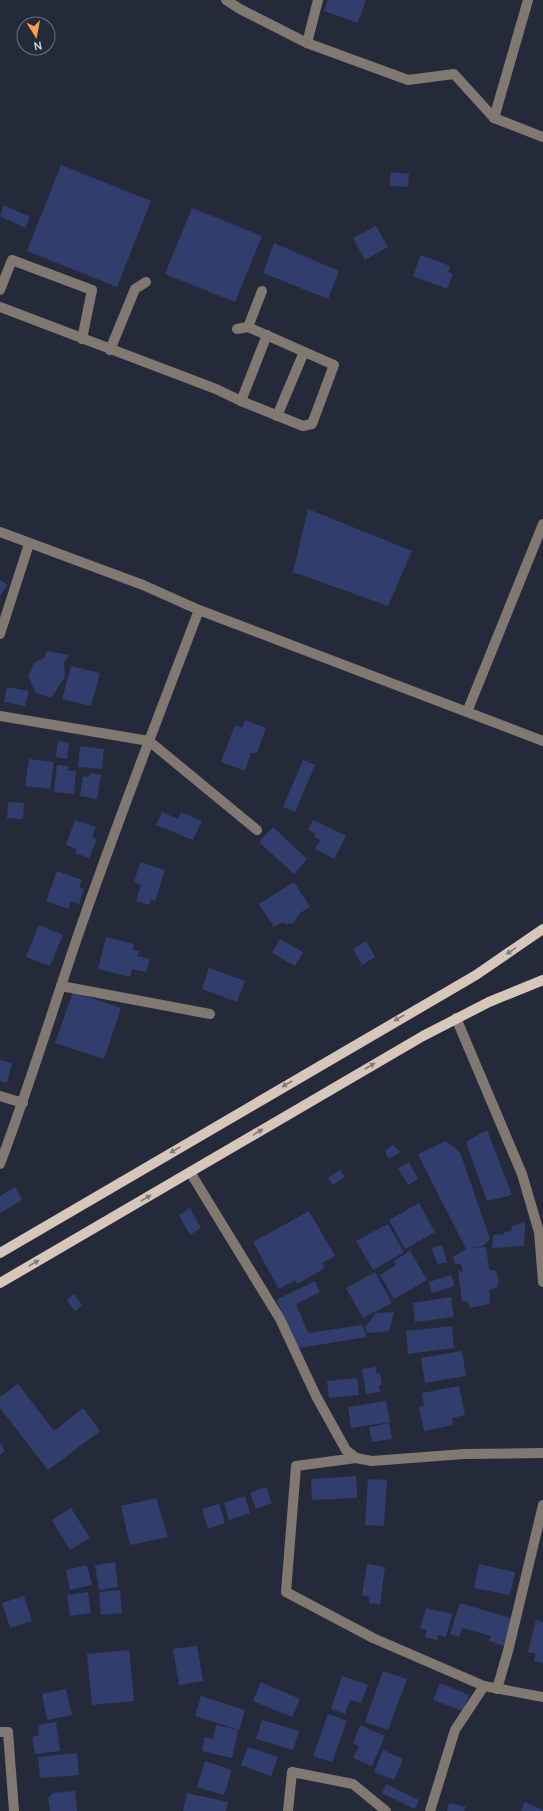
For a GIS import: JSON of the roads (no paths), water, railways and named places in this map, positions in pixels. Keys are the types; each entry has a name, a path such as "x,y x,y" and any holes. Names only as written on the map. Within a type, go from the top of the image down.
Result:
{"main road":[{"path":"0,1254 476,975 543,929"},
{"path":"0,1283 456,1018 489,1002 543,980"}],"street":[{"path":"226,0 240,9 307,42 408,80 454,74 494,118 543,137"},
{"path":"307,42 318,0"},
{"path":"494,118 528,0"},
{"path":"0,290 12,260 92,290 82,339"},
{"path":"110,350 135,289 146,282"},
{"path":"248,327 262,291"},
{"path":"0,306 110,350 216,389 241,401 303,426 312,424 334,365 248,327 237,329"},
{"path":"241,401 267,335"},
{"path":"277,416 304,352"},
{"path":"466,712 543,524"},
{"path":"0,532 143,585 199,610 543,741"},
{"path":"0,634 29,544"},
{"path":"0,1164 23,1103 61,986 149,741 199,610"},
{"path":"0,716 149,741 257,830"},
{"path":"61,986 210,1014"},
{"path":"456,1018 522,1174 539,1232 543,1282"},
{"path":"0,1096 23,1103"},
{"path":"190,1172 280,1319 316,1396 346,1450 356,1458"},
{"path":"543,1454 464,1454 372,1461 356,1458 296,1466 286,1592 373,1638 484,1686 543,1697"},
{"path":"497,1688 508,1651 543,1505"},
{"path":"430,1811 455,1730 484,1686"},
{"path":"0,1732 8,1732 14,1811"},
{"path":"288,1811 292,1772 353,1784 386,1811"}]}
